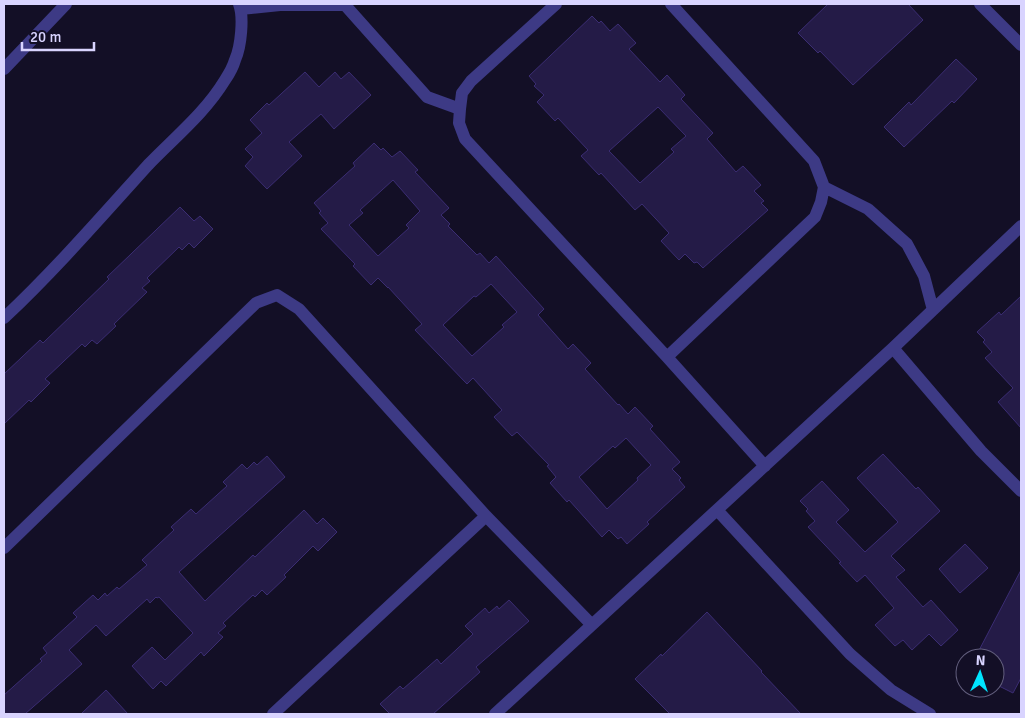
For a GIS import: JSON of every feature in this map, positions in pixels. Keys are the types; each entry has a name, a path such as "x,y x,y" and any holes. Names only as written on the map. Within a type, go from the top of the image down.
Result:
{"street":[{"path":"4,70 66,4"},
{"path":"4,318 30,293 208,102 225,81 236,60 240,38 240,6 345,4 427,97 460,109"},
{"path":"556,4 471,81 462,93 459,123 465,139 667,356 765,466"},
{"path":"667,356 815,217 821,202 824,186 814,161 671,4"},
{"path":"980,4 1021,45"},
{"path":"824,186 868,209 907,244 924,276 934,310"},
{"path":"495,714 934,310 1021,226"},
{"path":"4,548 256,303 277,296 299,309 486,516 592,625"},
{"path":"893,348 981,451 1021,491"},
{"path":"717,510 850,654 891,690 930,714"},
{"path":"274,714 486,516"}],"building":[{"path":"828,4 908,4 923,20 853,85 820,51 818,53 798,33"},
{"path":"592,16 599,23 601,21 610,31 618,24 636,43 629,49 660,82 667,75 685,95 681,99 713,133 707,139 736,172 743,166 761,185 754,191 764,201 761,203 768,210 703,268 697,262 694,263 685,254 679,260 661,241 669,233 642,204 635,210 601,173 599,175 581,156 588,150 558,118 555,121 537,102 544,95 534,86 536,84 529,76","holes":["658,107 686,136 671,149 674,152 640,183 609,151"]},
{"path":"956,59 977,79 954,103 952,101 904,147 884,127 909,102 911,105"},
{"path":"305,72 319,87 335,72 341,79 349,72 371,95 334,129 321,114 289,142 302,156 267,189 245,166 253,157 245,149 262,133 250,120 267,103 269,105"},
{"path":"374,143 381,150 383,148 392,157 400,151 418,170 415,172 449,208 441,215 450,224 448,226 477,255 480,253 489,263 496,256 544,309 538,315 568,349 573,344 591,363 585,369 628,414 635,407 653,426 650,429 680,462 672,469 681,478 679,480 685,487 647,522 649,524 627,544 621,537 618,539 609,530 602,537 569,500 567,502 550,483 556,477 547,466 549,465 517,432 512,436 494,417 502,410 473,378 467,384 415,330 422,324 388,287 378,278 371,285 353,266 355,264 321,229 328,223 319,213 321,211 314,203 355,166 353,163","holes":["393,180 420,211 406,225 409,228 378,256 349,225 363,213 360,210","491,284 517,312 502,325 504,327 472,356 443,325 474,296 476,297","626,438 651,465 607,509 579,477 613,446 615,448"]},
{"path":"180,207 194,221 200,216 213,229 194,248 189,243 182,250 179,247 147,278 150,281 142,288 147,292 114,324 116,326 97,344 92,340 85,347 82,344 45,379 50,383 31,402 29,400 4,424 4,374 40,340 43,343 109,279 107,277"},
{"path":"1021,296 1021,428 998,402 1013,388 985,358 992,352 983,342 985,340 977,332 999,312 1001,315"},
{"path":"883,454 940,511 891,556 905,570 896,577 923,607 931,600 958,630 941,646 929,634 912,650 903,640 895,646 875,625 894,608 865,575 857,582 839,563 841,562 808,527 815,521 806,511 808,509 800,501 822,481 849,510 836,522 865,552 898,522 857,478"},
{"path":"267,456 285,477 179,572 205,601 304,510 317,524 323,518 337,532 318,551 313,546 284,575 286,577 267,595 262,590 255,597 253,595 223,623 226,626 218,633 223,637 204,656 201,652 166,686 161,681 153,689 132,666 152,647 165,660 193,633 159,597 156,597 150,603 147,599 106,636 96,625 69,650 82,664 25,714 4,714 4,695 42,661 40,659 47,653 43,648 77,617 73,613 93,595 98,600 105,593 107,596 117,587 119,589 147,565 142,560 174,530 171,527 191,509 196,514 227,486 223,482 242,464 247,469 254,462 257,465"},
{"path":"965,544 988,568 960,593 939,569"},
{"path":"1021,570 1021,678 1013,693 1005,689 1005,648 980,648"},
{"path":"509,600 529,621 476,667 480,672 433,714 390,714 380,704 400,686 403,689 437,659 441,664 473,634 465,626 485,608 489,613 497,606 499,609"},
{"path":"707,612 801,714 670,714 635,679 661,654 662,656"},
{"path":"106,690 128,714 81,714"}]}
